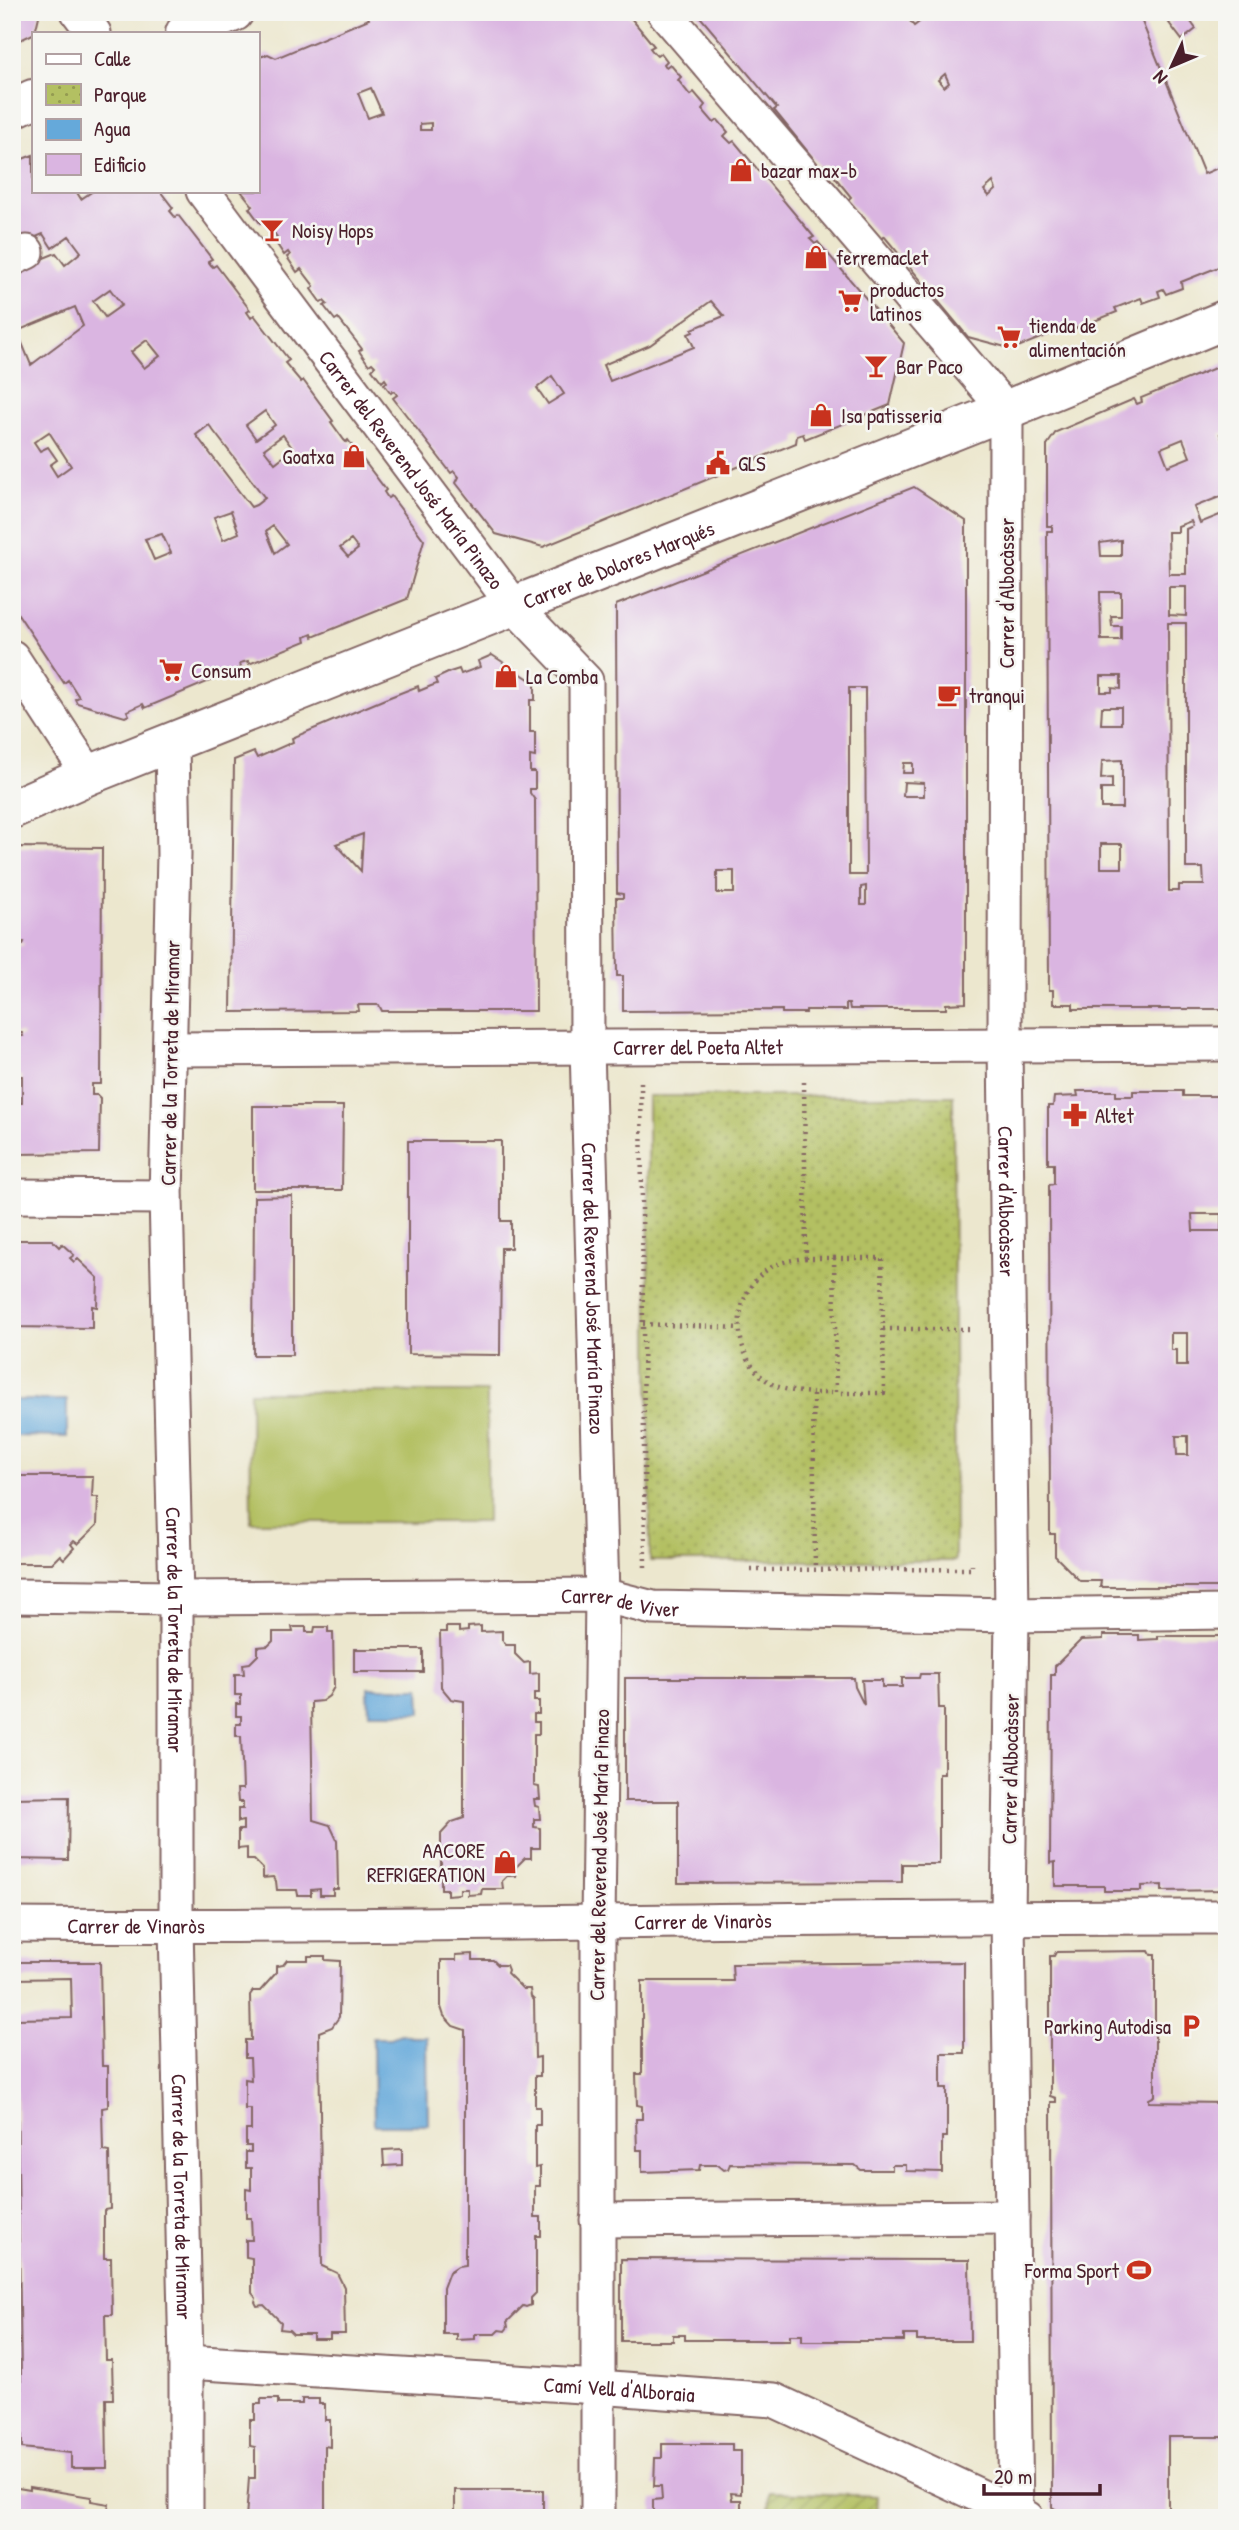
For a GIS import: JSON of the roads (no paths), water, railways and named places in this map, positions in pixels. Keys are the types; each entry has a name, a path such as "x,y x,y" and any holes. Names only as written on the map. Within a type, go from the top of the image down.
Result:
{"street":[{"path":"78,12 93,32"},
{"path":"187,32 234,12"},
{"path":"664,12 1006,411"},
{"path":"12,108 32,99"},
{"name":"Carrer del Reverend José María Pinazo","path":"205,192 515,607 586,681 587,1047 602,1595 597,1924 598,2518"},
{"name":"Carrer de Dolores Marqués","path":"12,809 89,775 1006,411 1227,318"},
{"name":"Carrer d'Albocàsser","path":"1006,411 1005,1045 1012,1615 1008,1917 1020,2516"},
{"path":"12,657 89,775"},
{"name":"Carrer de la Torreta de Miramar","path":"172,743 174,854 166,1197 176,1598 176,1926 186,2362 186,2518"},
{"name":"Carrer del Poeta Altet","path":"170,1049 1227,1044"},
{"path":"12,1196 166,1197"},
{"name":"Carrer de Viver","path":"12,1596 176,1598 602,1595 653,1608 1012,1615 1227,1612"},
{"name":"Carrer de Vinaròs","path":"12,1925 597,1924 1008,1917 1227,1917"},
{"path":"597,2220 1012,2217"},
{"name":"Camí Vell d'Alboraia","path":"186,2362 774,2400 1020,2516"}],"water":[{"path":"12,1400 67,1400 67,1437 12,1436"},
{"path":"368,1688 420,1688 421,1713 369,1713"},
{"path":"401,2034 427,2037 428,2125 374,2125 373,2038 390,2038"}],"place":[{"name":"bazar max-b","path":"741,170"},
{"name":"Noisy Hops","path":"272,230"},
{"name":"ferremaclet","path":"816,257"},
{"name":"productos latinos","path":"850,301"},
{"name":"tienda de alimentación","path":"1009,337"},
{"name":"Bar Paco","path":"876,366"},
{"name":"Isa patisseria","path":"821,415"},
{"name":"Goatxa","path":"354,456"},
{"name":"GLS","path":"718,463"},
{"name":"Consum","path":"171,670"},
{"name":"La Comba","path":"506,676"},
{"name":"tranqui","path":"949,695"},
{"name":"Altet","path":"1075,1115"},
{"name":"AACORE REFRIGERATION","path":"505,1862"},
{"name":"Parking Autodisa","path":"1191,2026"},
{"name":"Forma Sport","path":"1139,2270"}]}
